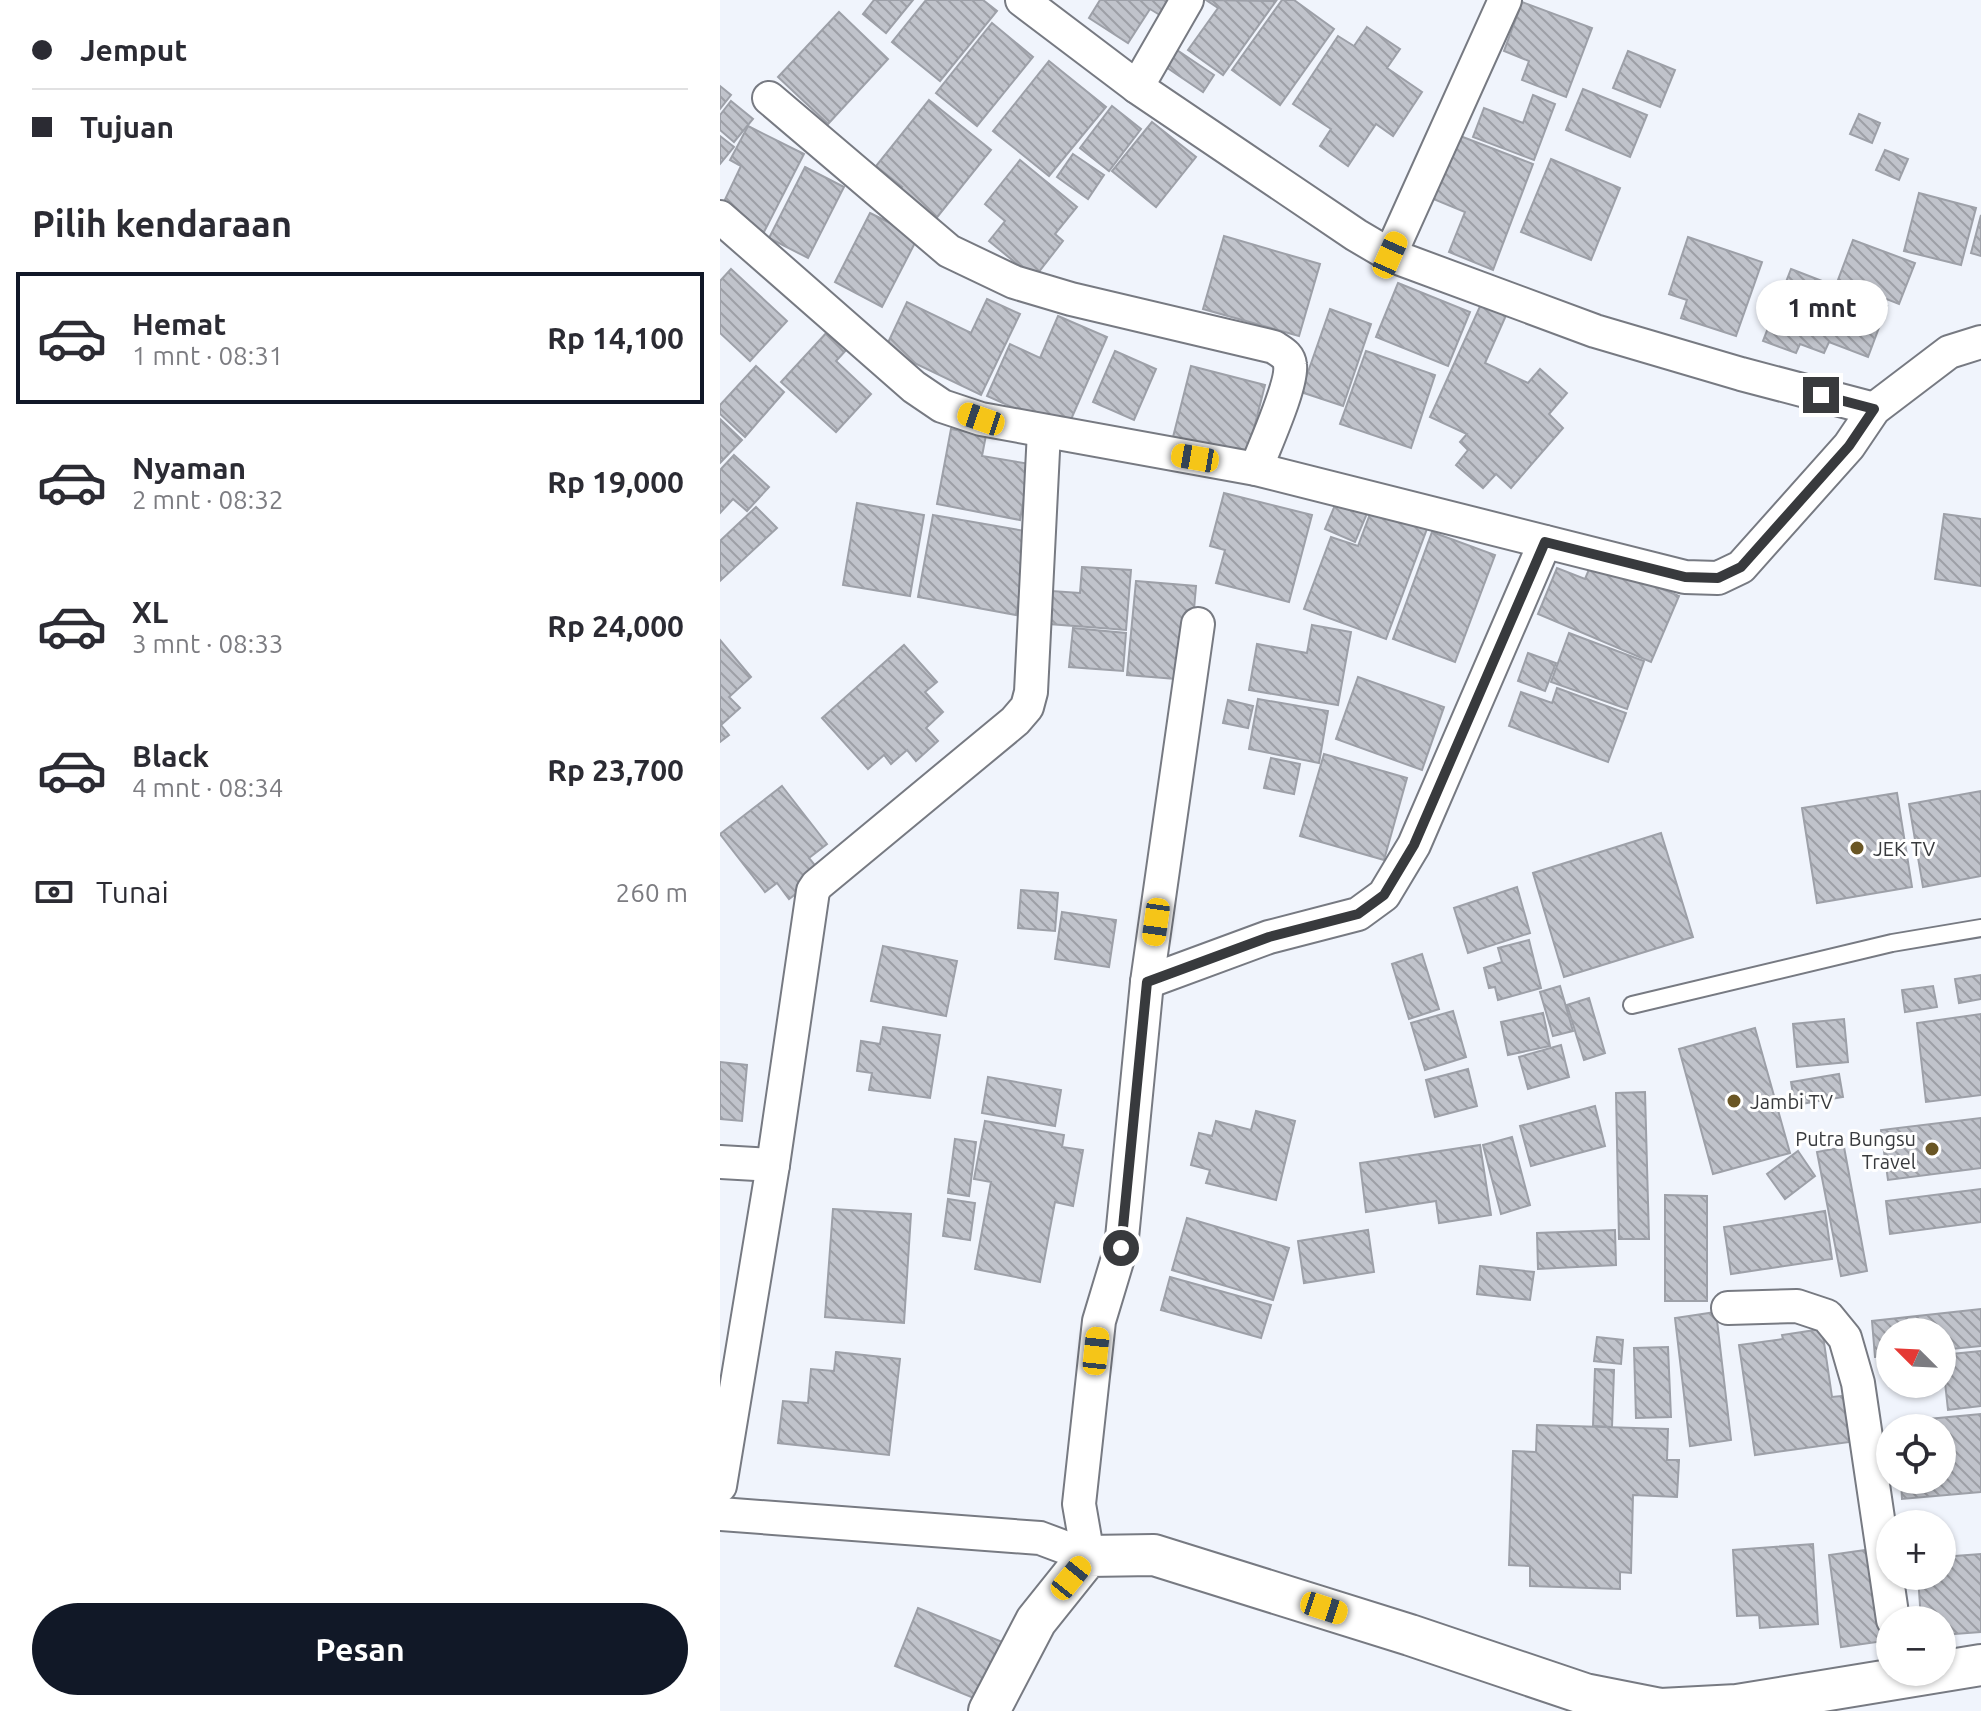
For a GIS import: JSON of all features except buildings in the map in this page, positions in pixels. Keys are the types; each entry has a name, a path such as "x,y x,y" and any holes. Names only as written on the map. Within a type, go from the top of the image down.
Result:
{"street":[{"path":"1022,0 1137,87 1390,255 1595,331 1874,409"},
{"path":"1137,87 1187,0"},
{"path":"1390,255 1505,0"},
{"path":"769,98 949,251 1028,286 1274,347 1287,356 1291,367 1287,386 1256,469"},
{"path":"724,227 914,387 942,406 981,419 1256,469 1685,577 1718,578 1741,567 1849,446 1874,409 1949,352 1981,342"},
{"path":"720,1486 773,1165 810,906 817,885 1015,721 1030,700 1044,431"},
{"path":"1147,982 1269,937 1358,914 1384,895 1414,845 1545,542"},
{"path":"989,1711 1036,1621 1088,1556 1079,1504 1099,1321 1121,1248 1147,982 1198,624"},
{"path":"720,1162 773,1165"},
{"path":"1728,1308 1797,1306 1827,1316 1845,1338 1858,1383 1891,1606"},
{"path":"720,1514 1040,1538 1088,1556 1154,1555 1410,1635 1585,1694 1661,1709 1737,1705 1876,1681"},
{"path":"1956,1668 1981,1665"}],"lane":[{"path":"1632,1005 1892,943 1981,928"}],"place":[{"name":"JEK TV","path":"1857,848"},
{"name":"Jambi TV","path":"1734,1101"},
{"name":"Putra Bungsu Travel","path":"1932,1149"}],"route":[{"path":"1121,1248 1147,982 1269,937 1358,914 1384,895 1414,845 1545,542 1685,577 1718,578 1741,567 1849,446 1874,409 1821,395"}]}
